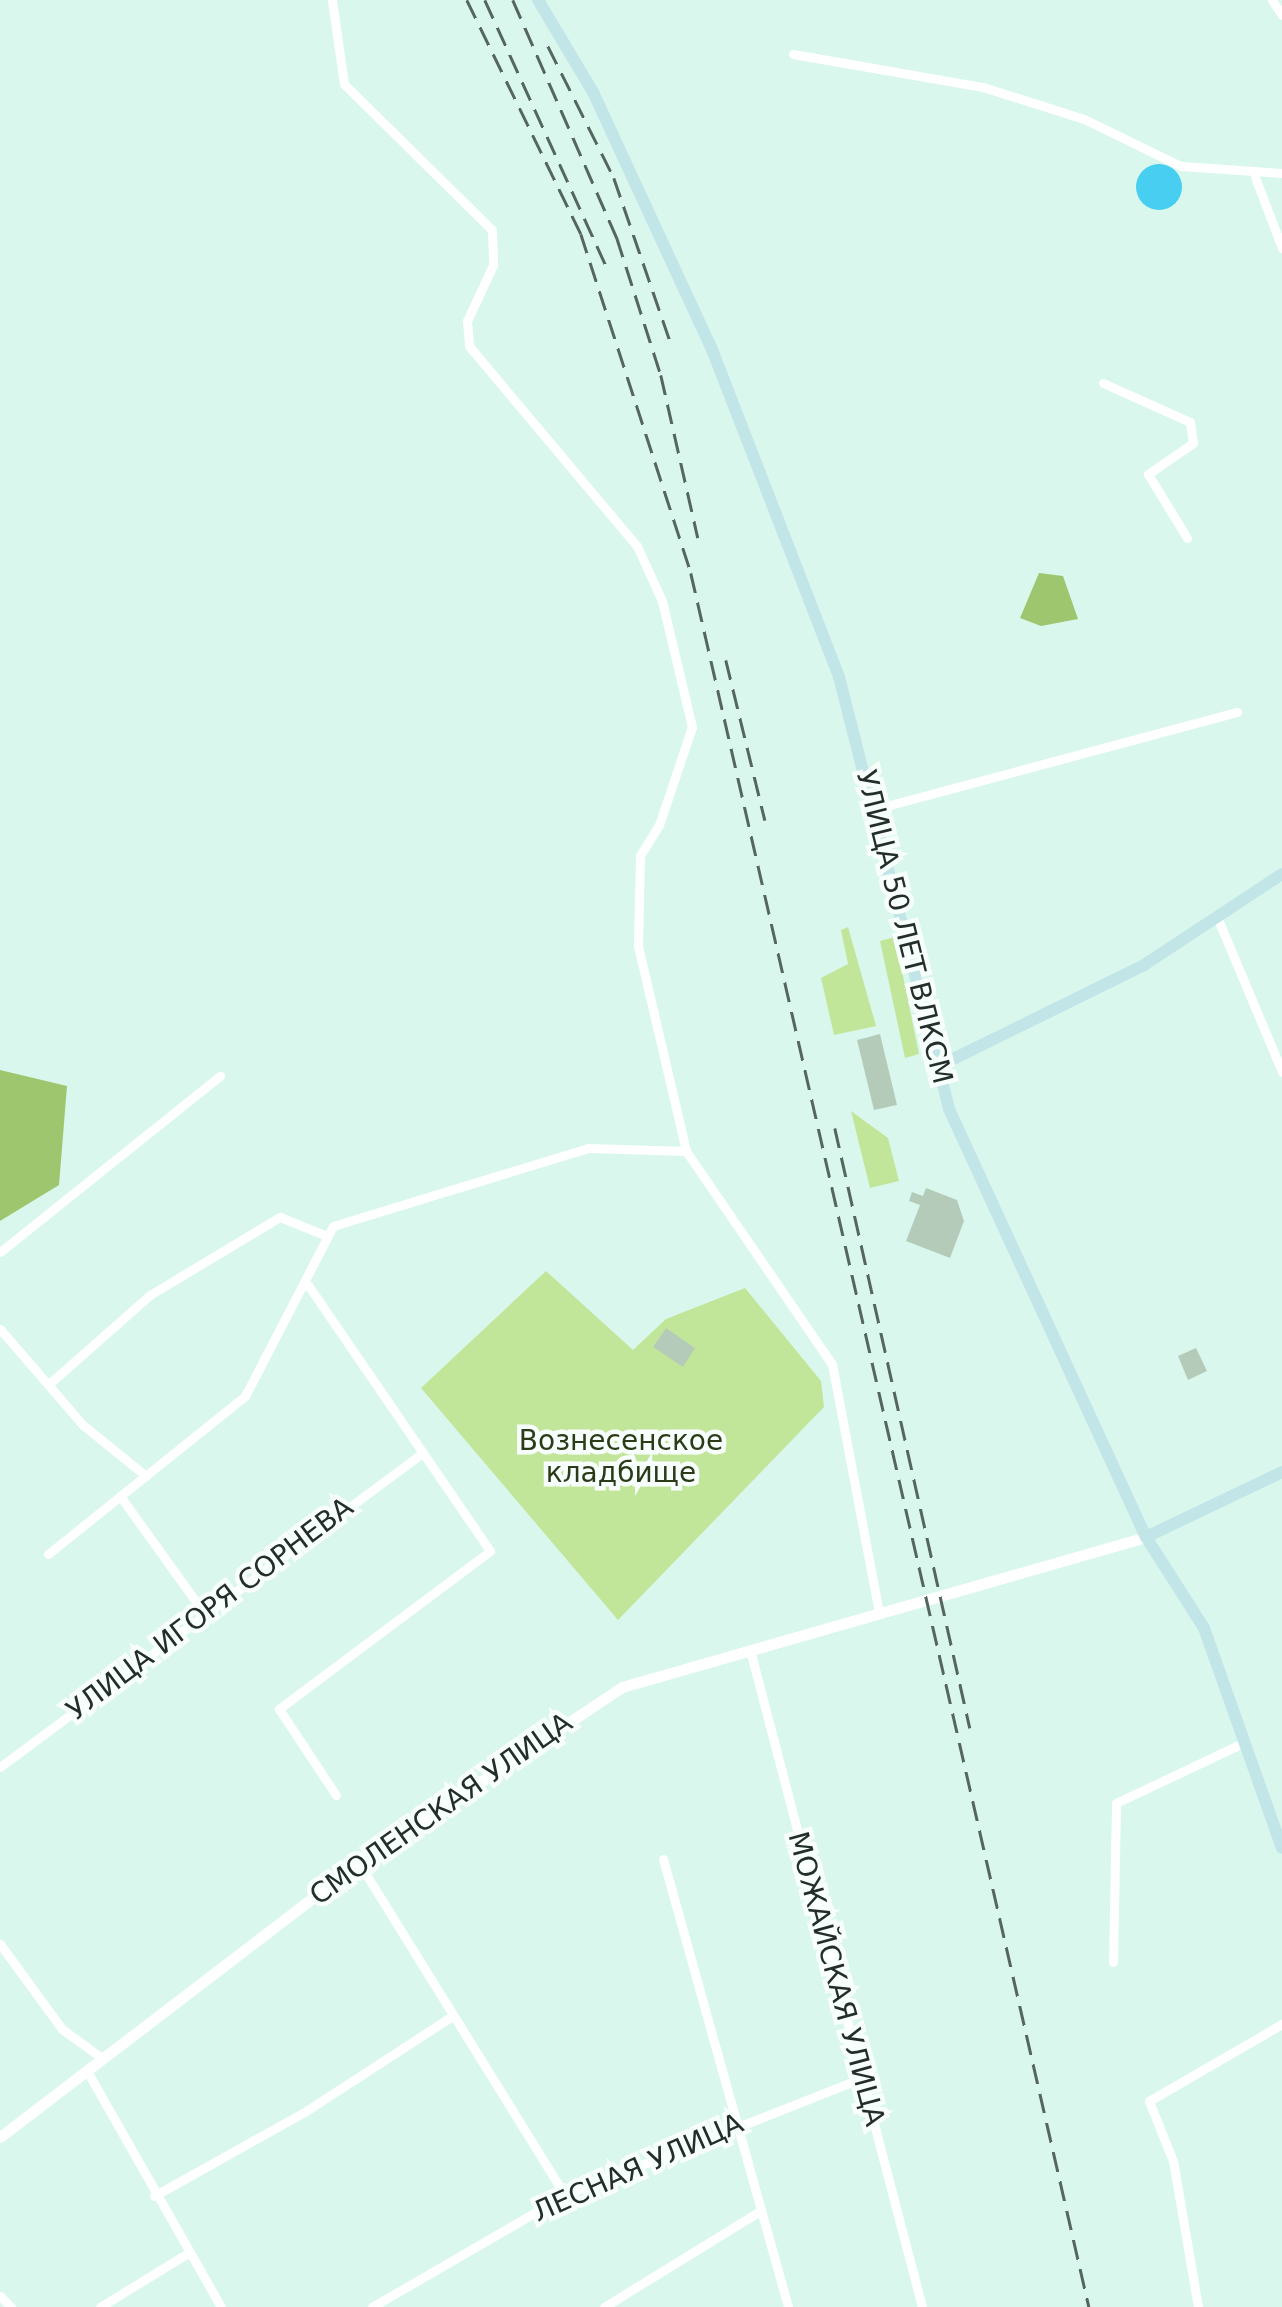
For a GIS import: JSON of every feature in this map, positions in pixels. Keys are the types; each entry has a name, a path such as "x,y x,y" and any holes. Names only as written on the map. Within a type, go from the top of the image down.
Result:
{"main road":[{"name":"УЛИЦА 50 ЛЕТ ВЛКСМ","path":"538,0 593,92 713,352 838,677 949,1109 1146,1537 1204,1628 1282,1848"},
{"path":"938,1066 1144,966 1282,874"},
{"path":"1146,1537 1282,1472"}],"street":[{"path":"332,0 344,84 492,230 493,266 467,321 469,346 638,546 662,602 692,727 659,825 640,856 638,946 686,1152 832,1364 879,1612"},
{"path":"1272,0 1282,15"},
{"path":"793,54 983,86 1084,119 1181,166 1255,177 1282,173"},
{"path":"1255,177 1282,248"},
{"path":"1104,384 1190,422 1193,444 1148,474 1187,538"},
{"path":"875,809 1238,712"},
{"path":"1216,918 1282,1072"},
{"path":"0,1252 220,1076"},
{"path":"48,1554 245,1396 308,1285 332,1226 588,1148 686,1152"},
{"path":"49,1384 150,1295 280,1217 327,1236"},
{"path":"308,1285 490,1551 279,1709 336,1795"},
{"path":"0,1329 82,1425 146,1476"},
{"name":"УЛИЦА ИГОРЯ СОРНЕВА","path":"0,1767 202,1610 421,1454"},
{"path":"120,1496 202,1610"},
{"name":"СМОЛЕНСКАЯ УЛИЦА","path":"0,2137 87,2071 99,2056 359,1863 622,1688 1146,1537"},
{"name":"МОЖАЙСКАЯ УЛИЦА","path":"750,1650 922,2307"},
{"path":"1113,1962 1116,1804 1245,1742"},
{"path":"663,1859 788,2307"},
{"path":"359,1863 449,2018 565,2195"},
{"path":"0,1944 62,2029 99,2056"},
{"path":"154,2196 306,2112 449,2018"},
{"path":"1198,2307 1173,2161 1148,2102 1282,2024"},
{"path":"87,2071 154,2196 221,2307"},
{"name":"ЛЕСНАЯ УЛИЦА","path":"372,2307 565,2195 735,2122 862,2078"},
{"path":"604,2307 625,2302 760,2211"},
{"path":"100,2307 188,2252"},
{"path":"0,2296 11,2307"}],"green space":[{"path":"1039,573 1063,576 1078,619 1041,626 1020,618"},
{"path":"848,927 876,1026 834,1035 821,978 848,964 841,930"},
{"path":"895,937 919,1054 905,1058 880,941"},
{"path":"0,1070 67,1086 59,1185 0,1221"},
{"path":"851,1111 888,1138 899,1181 870,1188"},
{"name":"Вознесенское кладбище","path":"546,1271 633,1350 666,1319 745,1288 821,1381 824,1407 618,1620 421,1388"}],"water":[{"path":"1159,164 1176,170 1182,187 1176,204 1159,210 1142,204 1136,187 1142,170"}],"building":[{"path":"880,1034 897,1105 874,1110 857,1040"},
{"path":"926,1188 957,1200 964,1221 950,1258 906,1241 920,1205 909,1201 912,1192 923,1196"},
{"path":"666,1328 695,1348 683,1367 653,1347"},
{"path":"1196,1348 1207,1371 1188,1380 1178,1356"}],"railway":[{"path":"467,0 581,234 691,573 1089,2307"},
{"path":"485,0 607,268"},
{"path":"513,0 617,238 661,375 698,538"},
{"path":"548,46 614,178 670,341"},
{"path":"726,660 765,820"},
{"path":"835,1128 970,1728"}]}
